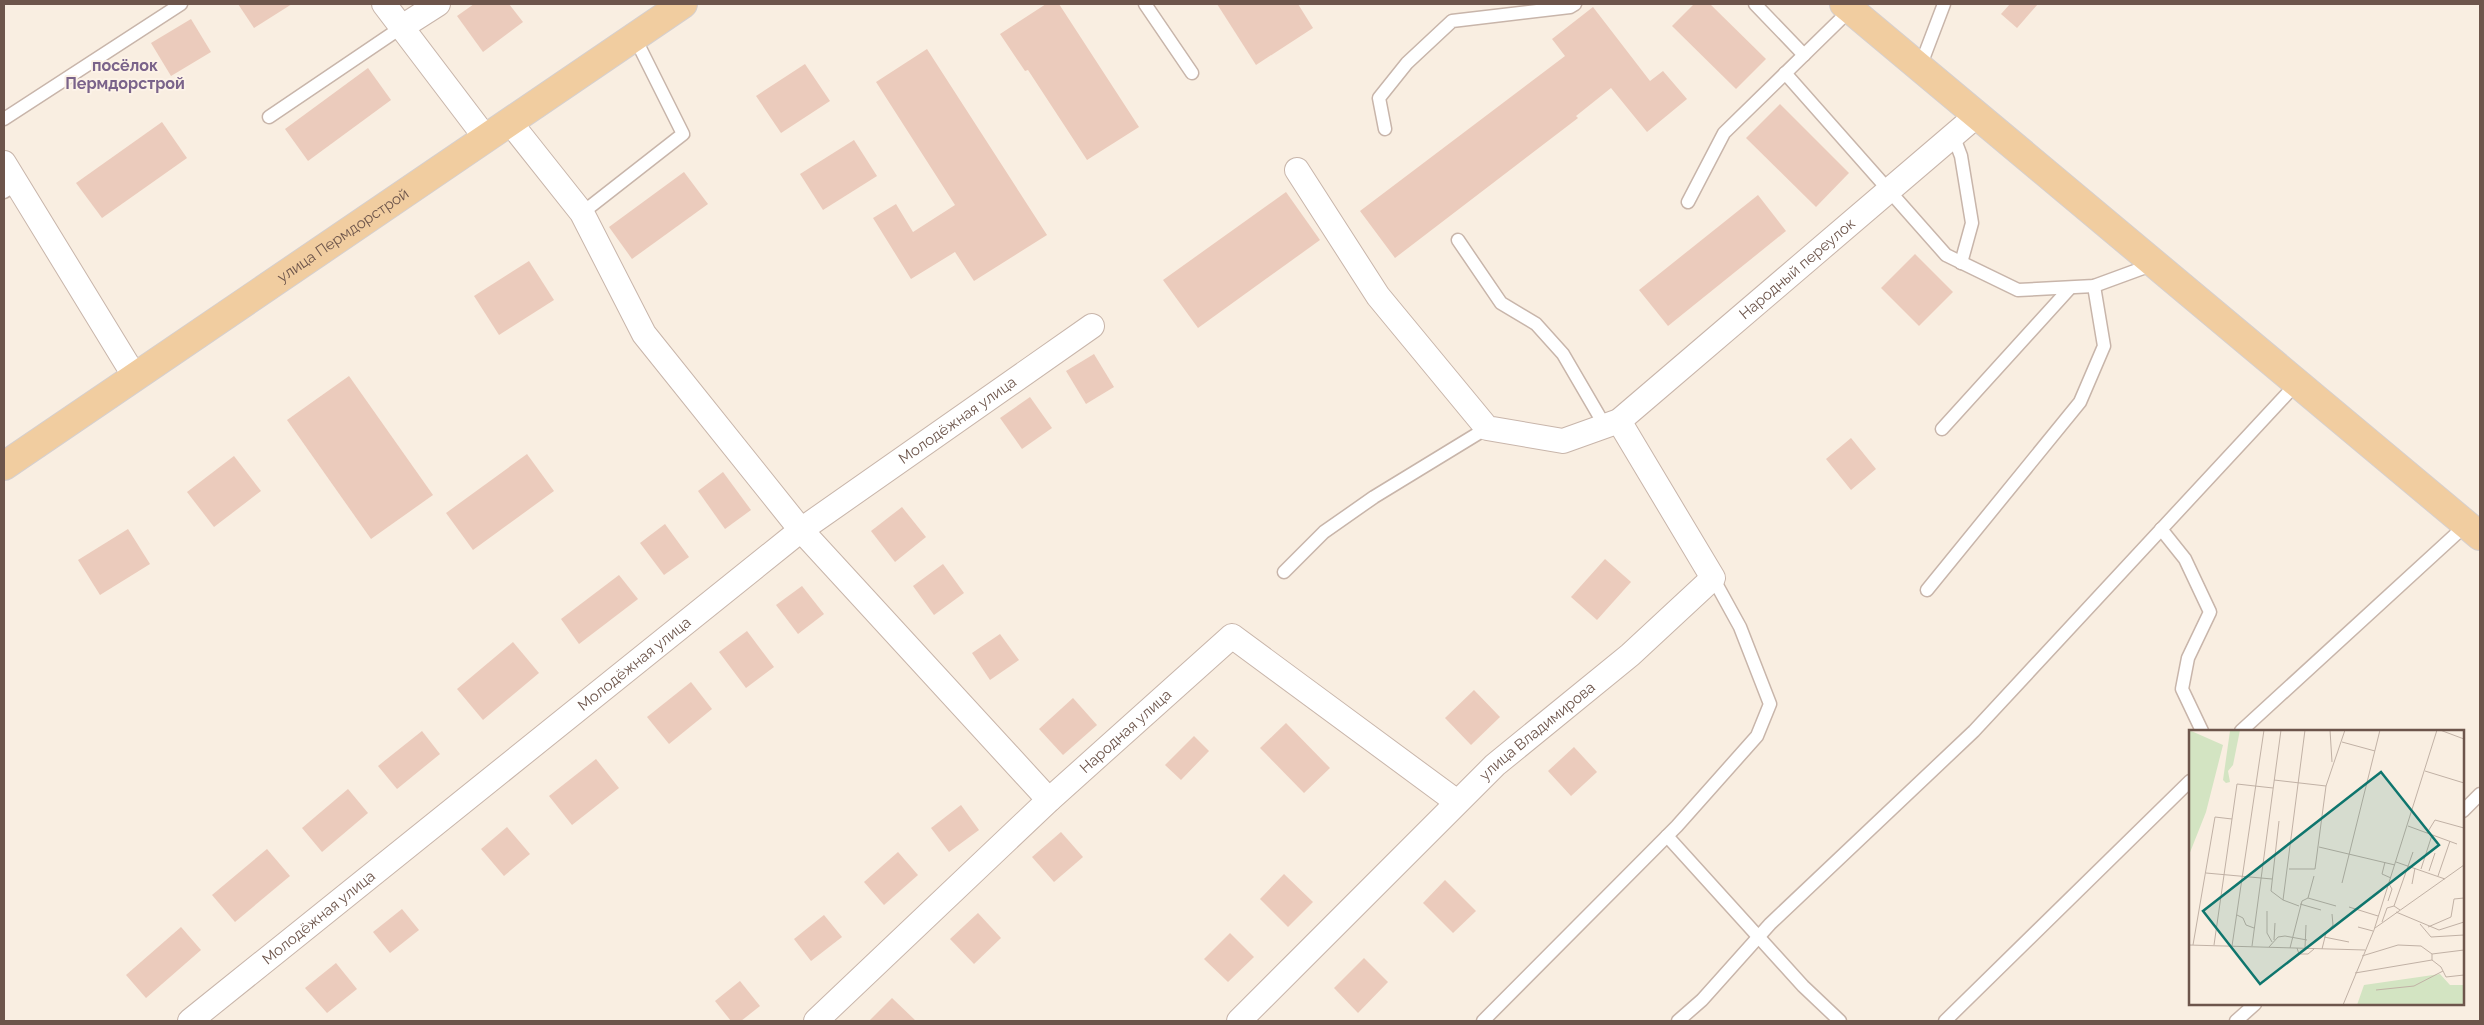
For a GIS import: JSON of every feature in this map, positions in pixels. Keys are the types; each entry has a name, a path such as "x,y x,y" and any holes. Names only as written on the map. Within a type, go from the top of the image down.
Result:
{"main road":[{"name":"улица Пермдорстрой","path":"4,466 683,4"},
{"path":"1847,6 1976,116 2474,530"}],"street":[{"path":"384,4 485,137"},
{"path":"402,26 438,4"},
{"name":"Народный переулок","path":"1612,424 1976,116"},
{"path":"509,122 582,213 644,334 802,530 1049,800"},
{"path":"4,163 10,188 135,377"},
{"path":"1297,170 1378,296 1487,428 1564,441 1612,424 1714,578"},
{"name":"Молодёжная улица","path":"190,1021 802,530 1092,326"},
{"name":"улица Владимирова","path":"1239,1021 1495,765 1630,656 1714,578"},
{"name":"Народная улица","path":"816,1021 1049,800 1232,636 1457,802"}],"lane":[{"path":"4,119 181,4"},
{"path":"1145,4 1192,73"},
{"path":"1385,129 1379,98 1406,63 1452,21 1570,7 1576,4"},
{"path":"1755,4 1804,55"},
{"path":"1920,67 1944,4"},
{"path":"1688,202 1724,133 1804,55 1847,6"},
{"path":"269,117 402,26"},
{"path":"582,213 683,134 634,36"},
{"path":"1785,73 1946,255 1961,263 2018,290 2094,286 2154,264"},
{"path":"1953,135 1961,156 1972,223 1961,263"},
{"path":"1458,240 1502,302 1536,324 1563,354 1612,424"},
{"path":"1927,590 2080,402 2104,346 2094,286"},
{"path":"1942,428 2070,288"},
{"path":"1678,1021 1702,1000 1759,937 1974,731 2297,383"},
{"path":"1284,572 1324,532 1374,497 1487,428"},
{"path":"2161,529 2185,559 2210,612 2188,658 2182,689 2202,730"},
{"path":"2242,730 2474,530"},
{"path":"1484,1021 1667,836 1757,736 1770,704 1740,627 1714,578"},
{"path":"1946,1021 2189,782"},
{"path":"2464,810 2480,794"},
{"path":"1667,836 1803,986 1840,1021"},
{"path":"2236,1021 2254,1005"}],"building":[{"path":"238,4 292,4 254,28"},
{"path":"474,4 509,4 523,22 483,52 457,16"},
{"path":"1046,4 1059,4 1139,127 1087,160 1028,70 1025,71 1000,34"},
{"path":"1217,4 1298,4 1313,28 1256,65"},
{"path":"1694,4 1710,4 1766,59 1736,89 1672,26"},
{"path":"2010,4 2038,4 2017,28 2001,14"},
{"path":"1593,7 1650,81 1663,71 1687,99 1647,132 1611,88 1576,116 1578,118 1395,258 1360,211 1565,56 1552,39"},
{"path":"191,19 211,52 171,76 151,43"},
{"path":"927,49 1047,235 974,281 955,252 911,279 873,218 896,204 913,232 955,205 876,82"},
{"path":"805,64 830,101 781,133 756,96"},
{"path":"368,68 391,100 308,161 285,129"},
{"path":"1780,104 1849,173 1816,207 1746,138"},
{"path":"162,122 187,158 102,218 76,183"},
{"path":"854,140 877,176 823,210 800,174"},
{"path":"684,172 708,204 632,259 609,227"},
{"path":"1286,192 1320,240 1198,328 1163,280"},
{"path":"1758,195 1786,231 1668,326 1639,290"},
{"path":"1915,254 1953,292 1919,326 1881,288"},
{"path":"529,261 554,300 499,335 474,296"},
{"path":"1094,354 1114,387 1086,404 1066,371"},
{"path":"349,376 433,495 371,539 287,420"},
{"path":"1030,397 1052,428 1022,449 1000,418"},
{"path":"1851,438 1876,469 1851,490 1826,459"},
{"path":"527,454 554,491 473,550 446,513"},
{"path":"234,456 261,491 214,527 187,492"},
{"path":"723,472 751,510 725,529 698,491"},
{"path":"902,507 926,537 895,562 871,531"},
{"path":"665,524 689,557 664,575 640,543"},
{"path":"128,529 150,564 100,595 78,560"},
{"path":"1605,559 1631,582 1597,620 1571,597"},
{"path":"943,564 964,593 934,615 913,586"},
{"path":"619,575 638,599 579,644 561,619"},
{"path":"802,586 824,614 798,634 776,605"},
{"path":"747,631 774,667 746,688 719,652"},
{"path":"1000,634 1019,660 990,680 972,653"},
{"path":"513,642 539,673 483,720 457,689"},
{"path":"691,682 712,709 669,744 647,717"},
{"path":"1474,690 1500,717 1471,745 1445,718"},
{"path":"1073,698 1097,725 1063,755 1039,729"},
{"path":"1286,723 1330,768 1304,793 1260,748"},
{"path":"422,731 440,754 397,789 378,766"},
{"path":"1194,736 1209,751 1181,780 1165,765"},
{"path":"1574,747 1597,772 1571,796 1548,771"},
{"path":"596,759 619,788 572,825 549,796"},
{"path":"348,789 368,813 322,852 302,828"},
{"path":"961,805 979,830 949,852 931,828"},
{"path":"507,827 530,854 504,876 481,849"},
{"path":"1061,832 1083,857 1054,882 1032,857"},
{"path":"267,849 290,876 235,922 212,895"},
{"path":"898,852 918,875 884,905 864,882"},
{"path":"1284,874 1313,902 1288,927 1260,899"},
{"path":"1445,880 1476,911 1453,933 1423,903"},
{"path":"402,909 419,930 390,953 373,932"},
{"path":"978,913 1001,938 974,964 950,939"},
{"path":"824,915 842,937 811,961 794,939"},
{"path":"181,927 201,950 146,998 126,975"},
{"path":"1230,933 1254,957 1228,982 1204,959"},
{"path":"1364,958 1388,982 1358,1013 1334,988"},
{"path":"336,963 357,989 327,1013 305,988"},
{"path":"740,981 760,1006 741,1021 731,1021 715,1001"},
{"path":"892,998 916,1021 869,1021"}],"district":[{"name":"посёлок Пермдорстрой","path":"125,74"}]}
